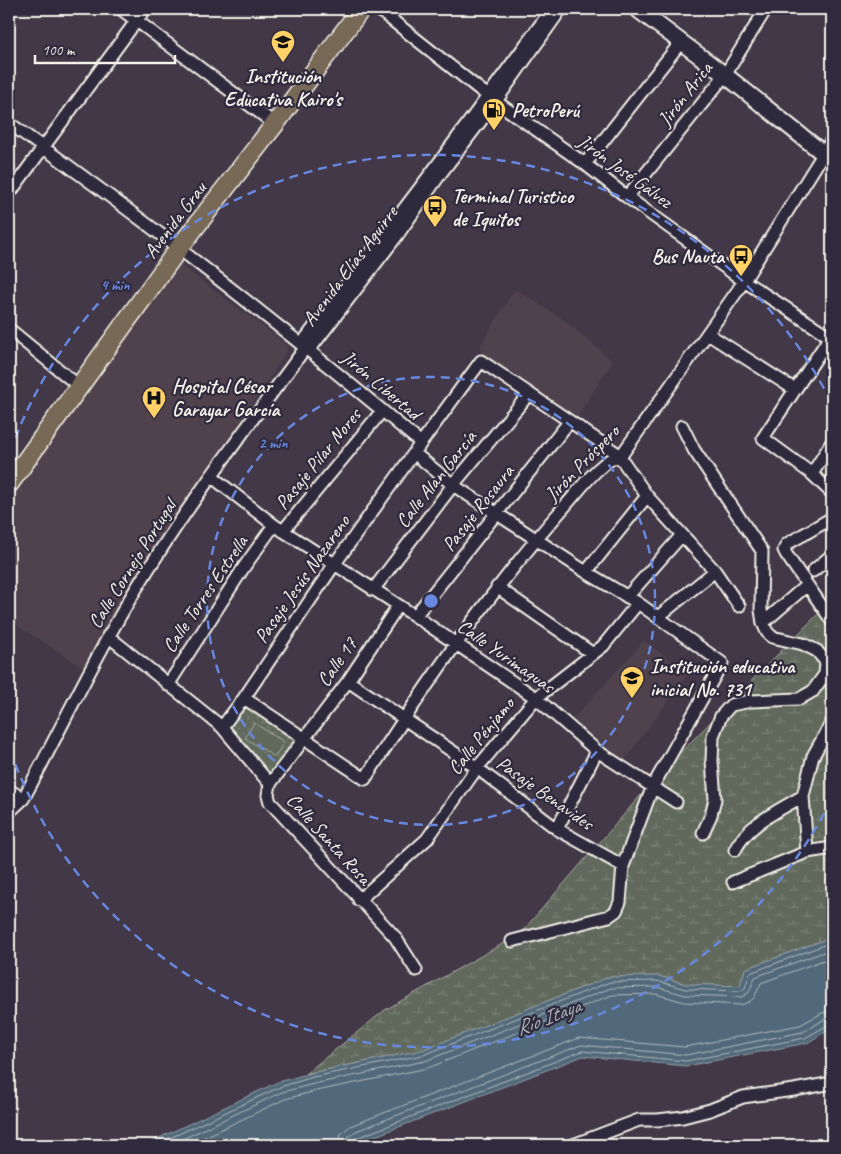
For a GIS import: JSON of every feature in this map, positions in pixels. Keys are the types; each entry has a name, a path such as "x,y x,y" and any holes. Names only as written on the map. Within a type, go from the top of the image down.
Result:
{"main road":[{"name":"Avenida Grau","path":"271,121 346,9"},
{"name":"Avenida Grau","path":"9,484 76,383 175,245 361,9"},
{"path":"637,9 725,75 824,154"},
{"name":"Avenida Grau","path":"9,466 76,383"}],"street":[{"path":"121,9 271,121"},
{"path":"9,194 145,9"},
{"name":"Jirón José Gálvez","path":"378,9 492,99 585,164 627,198 744,281 832,336"},
{"name":"Avenida Elías Aguirre","path":"492,99 552,9"},
{"name":"Avenida Elías Aguirre","path":"306,347 306,338 406,215 562,9"},
{"name":"Jirón Arica","path":"627,198 725,75 766,9"},
{"path":"585,164 681,42"},
{"name":"Jirón Libertad","path":"9,123 175,245 306,347 421,443 414,454 453,485 586,572 638,603 722,663 653,786"},
{"name":"Jirón Próspero","path":"305,738 365,779 455,643 498,587 536,539 606,461 623,453 744,281 832,140"},
{"path":"9,329 76,383"},
{"path":"708,334 794,389"},
{"path":"832,336 794,389 763,438 812,474 832,493"},
{"name":"Calle Cornejo Portugal","path":"9,812 22,799 108,636 136,588 211,476 306,347"},
{"path":"421,443 481,361 618,454 647,496 714,570 739,606"},
{"name":"Calle Alan García","path":"373,590 453,485 529,394"},
{"name":"Pasaje Pilar Nores","path":"279,528 382,411"},
{"name":"Pasaje Rosaura","path":"415,616 569,422"},
{"path":"682,426 694,450 762,550 760,596 763,623 767,632 772,637 803,644 817,651 826,662 825,674 813,690 798,699 751,701 731,705 721,716 714,736 712,761 715,798 711,815 703,832"},
{"path":"812,474 832,442"},
{"name":"Pasaje Jesús Nazareno","path":"222,727 244,698 334,565 414,454"},
{"name":"Calle Yurimaguas","path":"211,476 279,528 415,616 536,698 597,751 676,802"},
{"path":"586,572 647,496"},
{"path":"832,518 787,544 784,550 832,621"},
{"name":"Calle Torres Estrella","path":"168,685 244,567 279,528"},
{"path":"627,597 682,535"},
{"path":"813,571 832,555"},
{"path":"658,617 714,570"},
{"path":"763,623 807,585"},
{"path":"498,587 593,654"},
{"name":"Calle Pénjamo","path":"359,900 427,839 477,768 536,698 603,646 638,603"},
{"name":"Calle 17","path":"270,784 348,681 398,606"},
{"name":"Calle Santa Rosa","path":"108,636 222,727 270,784 268,795 270,802 359,900 396,937 416,970"},
{"name":"Pasaje Benavides","path":"348,681 477,768 557,829 623,866"},
{"path":"244,698 305,738"},
{"path":"807,852 803,796 813,756 832,722"},
{"path":"557,829 597,751"},
{"path":"512,941 610,916 616,911 620,902 623,866 653,786"},
{"path":"9,790 22,799"},
{"path":"735,850 741,838 760,822 803,796"},
{"path":"733,882 807,852 832,848"},
{"path":"573,1145 639,1120 683,1117 710,1110 743,1097 832,1083"}],"shaded area":[{"name":"Hospital César Garayar García","path":"179,264 286,344 287,351 82,667 9,620 9,493"},
{"path":"515,289 563,319 613,361 576,418 485,360 480,346"},
{"path":"644,641 689,673 623,762 573,719"}],"green space":[{"path":"832,600 832,937 745,969 740,986 686,984 658,976 609,977 422,1050 305,1074 385,1010 520,934 661,772"},
{"path":"245,703 299,741 271,777 227,727"},
{"path":"254,723 284,742 275,757 245,738"}],"water":[{"name":"Río Itaya","path":"832,937 832,1028 807,1043 686,1066 583,1056 352,1145 144,1145 278,1082 311,1073 422,1050 609,977 658,976 686,984 740,986 745,969"}],"place":[{"name":"Institución Educativa Kairo's","path":"283,63"},
{"name":"PetroPerú","path":"494,131"},
{"name":"Terminal Turistico de Iquitos","path":"435,228"},
{"name":"Bus Nauta","path":"741,277"},
{"name":"Hospital César Garayar García","path":"154,419"},
{"name":"Institución educativa inicial No. 731","path":"632,699"}]}
